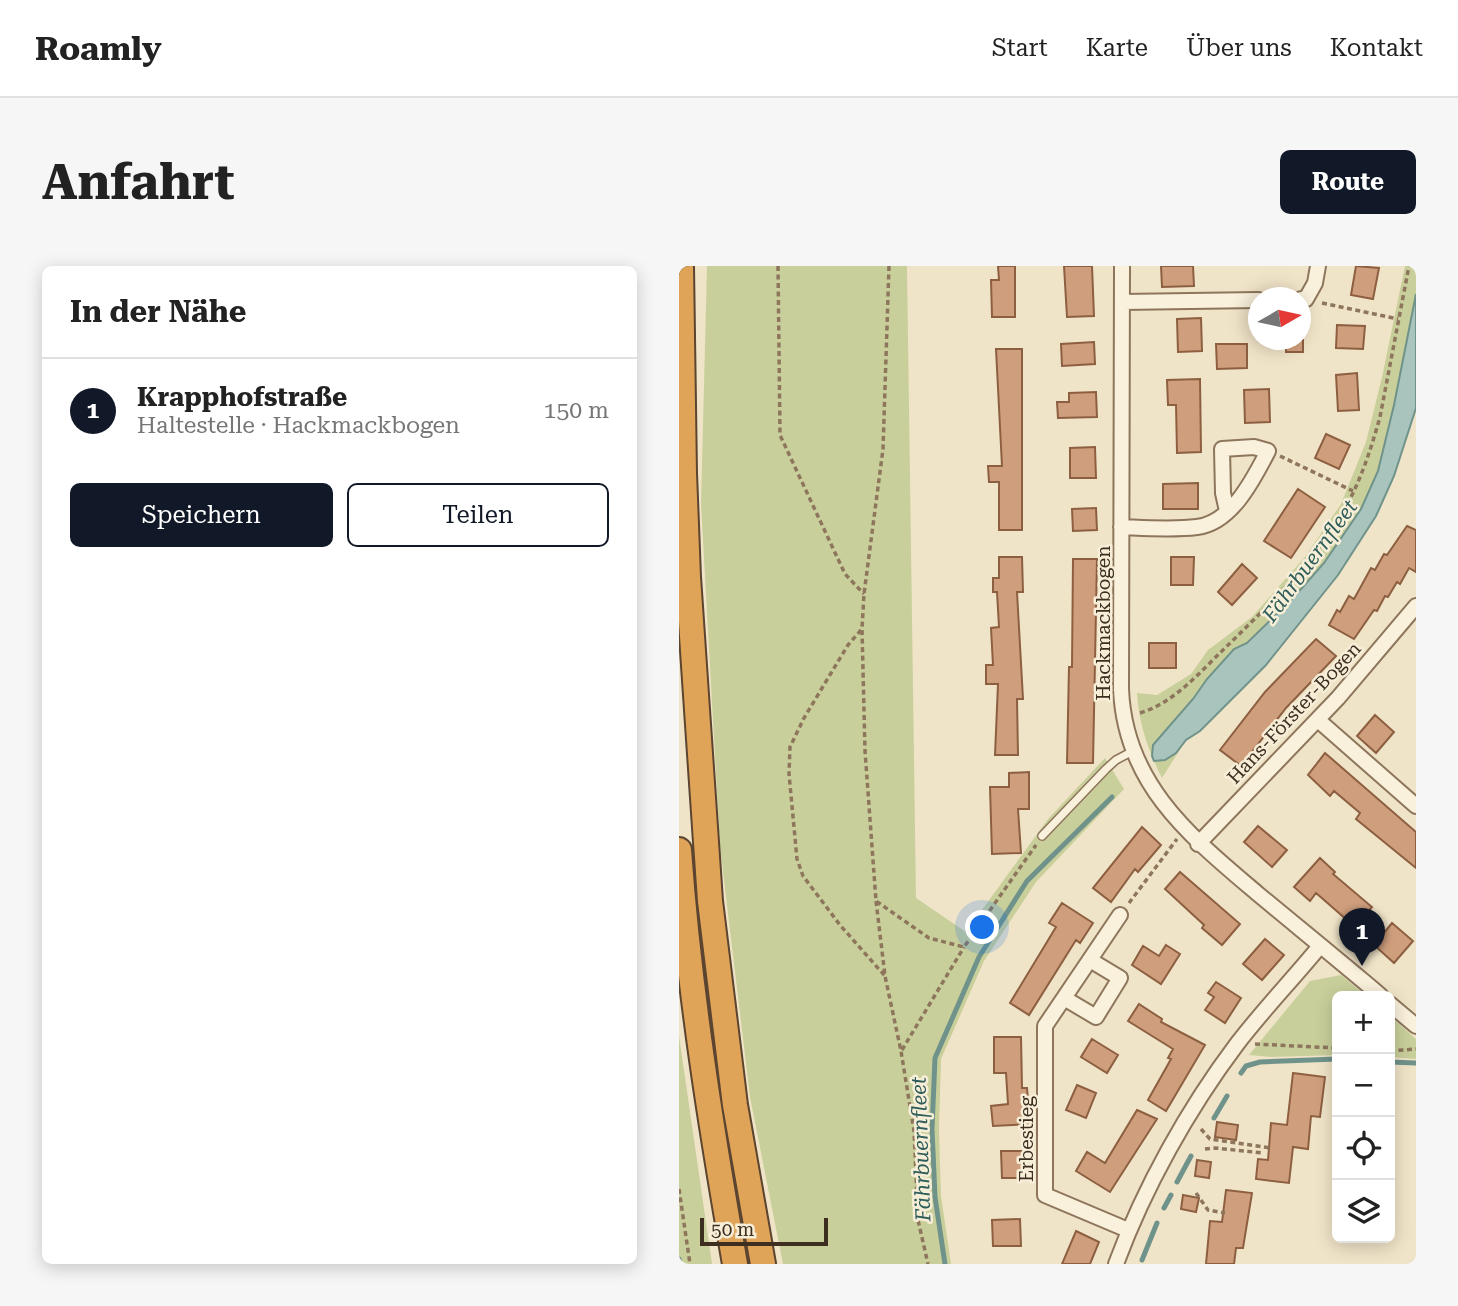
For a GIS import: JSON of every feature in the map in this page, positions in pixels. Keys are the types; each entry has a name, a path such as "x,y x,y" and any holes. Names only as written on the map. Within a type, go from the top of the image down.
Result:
{"highway":[{"path":"681,266 688,577 710,901 735,1104 763,1264"},
{"path":"679,850 708,1108 735,1264"}],"street":[{"name":"Hackmackbogen","path":"1122,266 1121,689 1124,716 1133,751 1164,806 1198,844 1375,991"},
{"path":"1311,289 1315,284 1318,266"},
{"path":"1122,302 1248,300"},
{"path":"1121,527 1198,527 1217,519 1227,511 1248,487 1268,451 1254,447 1223,449 1223,493 1227,511"},
{"name":"Hans-Förster-Bogen","path":"1198,844 1318,720 1416,606"},
{"path":"1318,720 1416,806"},
{"name":"Erbestieg","path":"1120,915 1045,1026 1045,1195 1128,1230"},
{"path":"1116,1264 1128,1230 1149,1187 1212,1079 1238,1042 1320,946"},
{"path":"1064,998 1096,1017 1120,978 1090,960"},
{"path":"1395,1008 1416,1026"}],"lane":[{"path":"1042,836 1106,769 1133,751"}],"path":[{"path":"778,266 780,435 845,574 864,594"},
{"path":"889,266 883,449 862,629 865,751 876,901 885,976 914,1131 918,1220 928,1264"},
{"path":"1124,716 1151,708 1181,689 1262,612 1318,549 1344,510 1380,417 1409,266"},
{"path":"1311,301 1398,318"},
{"path":"1268,451 1353,491"},
{"path":"862,629 848,645 804,718 790,747 789,774 797,859 803,876 839,925 885,976"},
{"path":"1120,915 1184,829"},
{"path":"901,1051 964,947 1042,836"},
{"path":"876,901 929,938 964,947"},
{"path":"1238,1042 1332,1048"},
{"path":"1395,1051 1416,1049"},
{"path":"1201,1129 1210,1139 1271,1148"},
{"path":"1205,1149 1215,1147 1263,1153"},
{"path":"679,1189 690,1264"},
{"path":"1196,1193 1207,1210 1225,1213"}],"green space":[{"path":"707,266 907,266 916,898 966,932 1048,819 1105,758 1124,789 1036,882 984,961 941,1059 941,1196 951,1264 783,1264 750,1097 720,847 701,504"},
{"path":"1405,266 1416,266 1416,294 1378,471 1361,509 1324,563 1247,643 1234,649 1176,720 1154,760 1172,754 1186,740 1162,778 1152,757 1145,737 1137,693 1157,695 1191,674 1208,650 1252,617 1305,557 1341,504 1366,442"},
{"path":"1341,975 1360,991 1332,991 1332,1055 1249,1055 1310,981"},
{"path":"1395,1020 1416,1039 1416,1059 1395,1057"},
{"path":"679,1036 712,1264 679,1264"}],"water":[{"path":"1416,294 1416,408 1394,476 1376,516 1338,575 1266,665 1200,731 1186,740 1176,753 1165,760 1154,761 1153,745 1207,679 1234,649 1247,643 1294,597 1324,563 1361,509 1378,471"}],"building":[{"path":"998,266 1015,266 1015,317 992,317 991,280 999,280"},
{"path":"1064,266 1092,266 1094,316 1067,317"},
{"path":"1161,266 1193,266 1194,286 1162,287"},
{"path":"1356,266 1379,268 1373,299 1351,295"},
{"path":"1201,318 1202,351 1178,352 1177,319"},
{"path":"1337,325 1365,326 1363,349 1336,348"},
{"path":"1094,342 1095,364 1062,366 1061,344"},
{"path":"1216,344 1247,344 1247,368 1217,369"},
{"path":"996,349 1022,349 1022,530 999,530 999,482 989,482 988,466 1002,466"},
{"path":"1286,350 1303,350 1303,352"},
{"path":"1357,373 1359,410 1338,411 1336,375"},
{"path":"1200,379 1201,452 1177,453 1176,405 1168,405 1167,380"},
{"path":"1269,389 1270,422 1245,423 1244,390"},
{"path":"1096,392 1097,417 1058,418 1057,402 1069,402 1069,393"},
{"path":"1326,434 1350,445 1339,469 1315,458"},
{"path":"1095,447 1096,478 1070,478 1070,448"},
{"path":"1198,483 1198,509 1163,509 1163,484"},
{"path":"1298,489 1325,507 1291,558 1264,541"},
{"path":"1096,508 1097,530 1073,531 1072,509"},
{"path":"1407,526 1416,530 1416,572 1409,568 1400,584 1397,582 1388,597 1385,596 1377,611 1374,610 1354,639 1329,625 1349,596 1354,599 1371,568 1375,570 1384,554 1387,555"},
{"path":"999,557 1022,557 1023,592 1017,592 1023,699 1017,699 1018,755 995,755 998,684 986,684 986,665 993,665 991,628 999,627 997,592 993,592 993,578 999,578"},
{"path":"1171,557 1194,557 1193,585 1171,585"},
{"path":"1073,559 1097,559 1093,763 1067,763 1069,667 1072,667"},
{"path":"1242,564 1257,578 1232,605 1218,592"},
{"path":"1316,639 1336,656 1286,708 1241,766 1220,750 1265,692"},
{"path":"1149,643 1176,643 1176,668 1149,668"},
{"path":"1375,715 1394,732 1376,753 1357,736"},
{"path":"1325,753 1416,832 1416,868 1356,819 1360,813 1334,791 1330,796 1308,775"},
{"path":"1029,772 1029,809 1018,809 1021,853 992,854 990,787 1009,787 1009,773"},
{"path":"1258,826 1287,850 1272,867 1244,842"},
{"path":"1142,827 1161,845 1138,872 1135,869 1111,902 1093,888"},
{"path":"1320,858 1335,872 1333,874 1372,907 1355,927 1316,893 1310,901 1294,887"},
{"path":"1180,872 1240,924 1222,945 1165,889"},
{"path":"1062,903 1093,923 1080,943 1076,940 1029,1015 1010,1003 1056,927 1049,923"},
{"path":"1392,923 1413,941 1394,963 1374,945"},
{"path":"1265,939 1284,955 1262,980 1243,964"},
{"path":"1166,945 1180,954 1161,984 1132,965 1143,946 1159,956"},
{"path":"1216,982 1241,998 1225,1023 1205,1010 1214,997 1208,993"},
{"path":"1139,1004 1162,1019 1161,1022 1205,1045 1166,1111 1148,1100 1171,1059 1168,1058 1173,1049 1128,1021"},
{"path":"994,1037 1021,1037 1022,1088 1027,1088 1030,1124 993,1126 991,1106 1008,1104 1006,1073 994,1073"},
{"path":"1092,1039 1118,1055 1107,1073 1081,1057"},
{"path":"1293,1073 1325,1077 1320,1117 1311,1116 1308,1149 1293,1147 1289,1183 1256,1179 1258,1159 1268,1160 1271,1123 1287,1125"},
{"path":"1077,1085 1096,1093 1086,1118 1066,1110"},
{"path":"1137,1110 1157,1119 1110,1192 1076,1171 1087,1152 1105,1163"},
{"path":"1217,1122 1238,1125 1236,1140 1215,1137"},
{"path":"1001,1151 1024,1151 1024,1178 1002,1178"},
{"path":"1197,1160 1211,1162 1209,1178 1195,1176"},
{"path":"1226,1190 1252,1193 1243,1248 1236,1248 1234,1264 1206,1264 1210,1221 1222,1222"},
{"path":"1183,1195 1199,1198 1196,1212 1181,1209"},
{"path":"1020,1219 1021,1246 993,1246 992,1220"},
{"path":"1076,1231 1099,1242 1090,1264 1062,1264"}],"waterway":[{"name":"Fährbuernfleet","path":"945,1264 935,1197 932,1129 935,1058 979,957 1027,881 1112,797"},
{"path":"1241,1073 1246,1066 1260,1062 1332,1059"},
{"path":"1395,1062 1416,1063"},
{"path":"1214,1118 1227,1096"},
{"path":"1177,1182 1191,1156"},
{"path":"1164,1208 1171,1195"},
{"path":"1142,1260 1157,1223"},
{"path":"679,1259 680,1264"}],"place":[{"name":"Krapphofstraße","path":"1362,966"}]}
